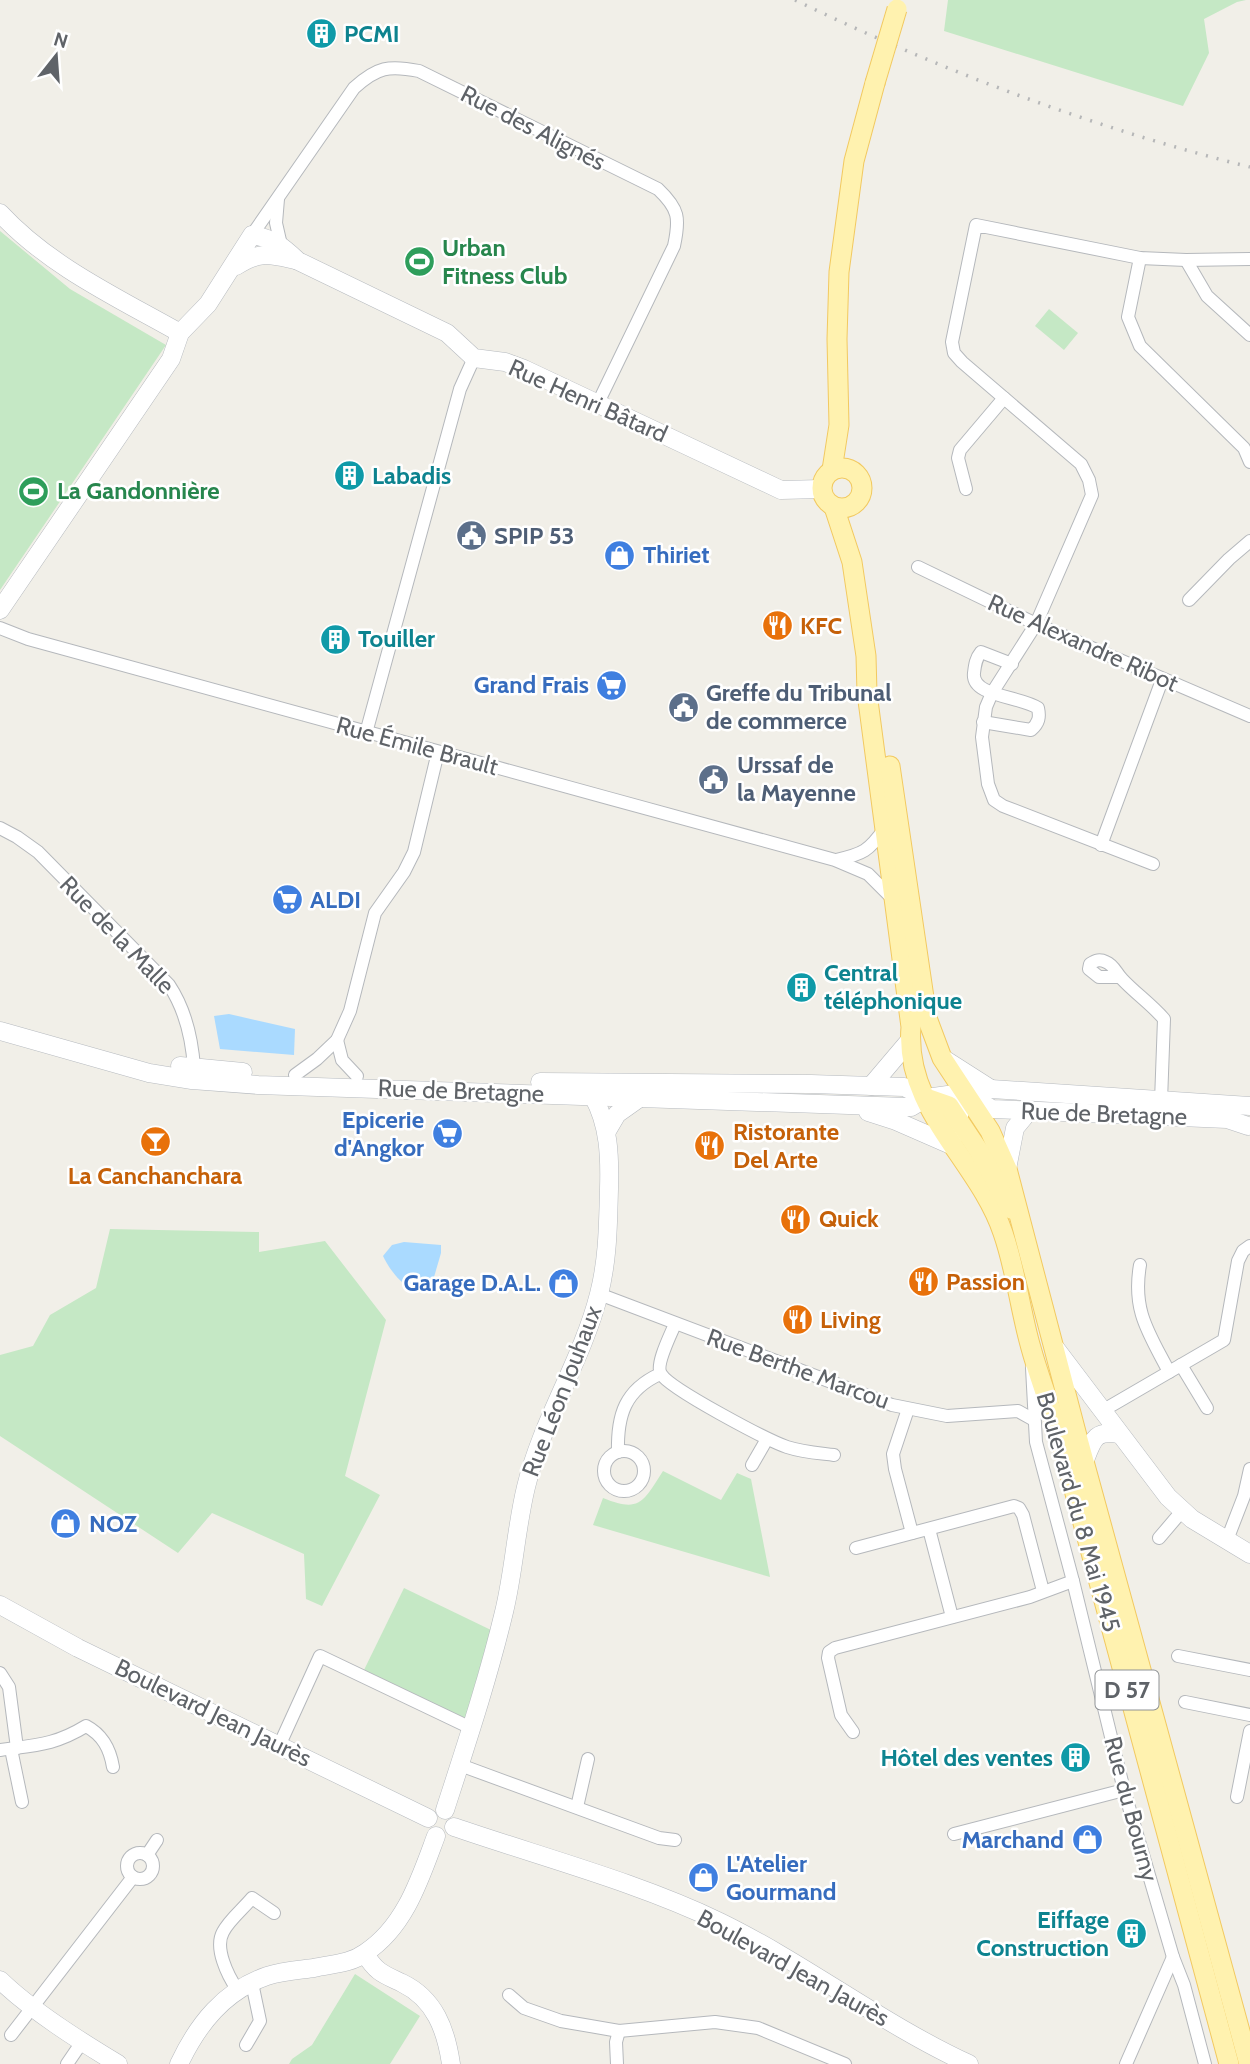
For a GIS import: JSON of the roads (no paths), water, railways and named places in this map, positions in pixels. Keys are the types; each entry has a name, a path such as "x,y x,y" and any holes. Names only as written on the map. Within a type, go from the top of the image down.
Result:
{"main road":[{"path":"857,502 846,508 834,507 825,500 821,489 824,478 832,470 839,425 839,272 854,161 898,4"},
{"path":"0,213 33,243 69,270 180,333"},
{"path":"0,610 171,359 180,333 208,304 233,268 270,235"},
{"name":"Rue Henri Bâtard","path":"270,235 298,261 447,333 474,358 505,362 781,490 821,489"},
{"path":"233,268 254,255 271,254 298,261"},
{"path":"839,425 862,486 857,502 852,562"},
{"path":"832,470 846,468 858,475"},
{"path":"834,507 852,562 866,656"},
{"name":"Boulevard du 8 Mai 1945","path":"866,656 867,693 886,828 914,1071 951,1145 985,1194 1003,1231 1030,1347 1057,1429 1229,2064"},
{"name":"Boulevard du 8 Mai 1945","path":"866,656 876,688 893,783 927,1018 942,1058 989,1131 1007,1169 1249,2064"},
{"name":"Rue de Bretagne","path":"0,1019 108,1051 194,1068 580,1083 904,1087 926,1098"},
{"name":"Rue de Bretagne","path":"0,1031 149,1073 192,1080 258,1085 911,1107 926,1098 991,1089 1161,1101 1249,1117"},
{"path":"845,1106 896,1121 951,1145 965,1093 945,1080 927,1061 911,1033 871,1086"},
{"path":"942,1058 991,1089"},
{"name":"Rue de Bretagne","path":"965,1093 992,1109 1227,1119 1249,1117"},
{"name":"Rue Léon Jouhaux","path":"445,1810 505,1610 531,1467 578,1354 599,1294 608,1243 609,1176 607,1131 601,1109 593,1096"},
{"path":"607,1131 617,1114 641,1097"},
{"path":"926,1098 948,1106 958,1119 1022,1229"},
{"path":"1007,1169 1014,1128 1029,1111"},
{"path":"1056,1349 1168,1497 1182,1511 1250,1554"},
{"path":"1085,1460 1098,1435 1106,1432 1119,1434"},
{"name":"Boulevard Jean Jaurès","path":"0,1605 78,1648 428,1818"},
{"path":"437,1810 445,1810 452,1815 454,1828 449,1835 436,1836 428,1827 428,1818 437,1810"},
{"name":"Boulevard Jean Jaurès","path":"454,1828 654,1895 717,1921 785,1958 922,2040 969,2064"},
{"path":"179,2064 192,2036 205,2019 245,1986 268,1976 349,1962 365,1954 383,1939 407,1908 436,1836"},
{"path":"365,1954 376,1970 423,1997 438,2015 451,2064"},
{"path":"0,1980 82,2042 118,2064"},
{"path":"1220,2034 1223,2064"},
{"path":"1220,2034 1237,2064"}],"street":[{"name":"Rue des Alignés","path":"254,255 270,235 278,198 354,88 368,75 383,68 401,67 419,71 658,189 671,201 678,220 674,246 598,403"},
{"path":"270,235 278,198"},
{"path":"1153,864 993,800 988,784 982,737 983,722 992,693 1036,624 1092,495 1089,480 1081,464 962,362 954,353 952,342 976,225 1140,258 1250,259"},
{"path":"1140,258 1128,317 1140,346 1244,448 1250,462"},
{"path":"1186,260 1207,296 1250,335"},
{"path":"366,733 460,388 474,358"},
{"path":"966,489 958,458 960,450 1004,398"},
{"path":"1189,600 1228,559 1250,541"},
{"name":"Rue Alexandre Ribot","path":"918,567 1036,624 1250,716"},
{"name":"Rue Émile Brault","path":"0,628 28,639 366,733 835,860 868,874 895,901"},
{"path":"983,722 1031,730 1037,725 1040,716 1038,708 1031,703 976,686 976,657 981,652 1012,664"},
{"path":"1101,845 1161,680"},
{"path":"295,1074 317,1059 337,1040 350,1012 375,913 404,872 414,852 438,752"},
{"name":"Rue de la Malle","path":"0,828 38,852 169,985 181,1003 194,1068"},
{"path":"835,860 862,854 886,828"},
{"path":"1120,977 1164,1019 1161,1101"},
{"path":"337,1040 342,1060 357,1076"},
{"path":"1102,1411 1224,1340 1238,1261 1242,1251 1250,1246"},
{"path":"1140,1265 1136,1286 1140,1314 1169,1372"},
{"name":"Rue Berthe Marcou","path":"599,1294 891,1405 947,1416 1018,1411 1034,1420"},
{"path":"675,1324 659,1366 660,1374 726,1417 767,1438 810,1452 834,1455"},
{"name":"Rue du Bourny","path":"1030,1347 1036,1442 1124,1790 1173,1957 1184,1985 1205,2064"},
{"path":"1181,1365 1207,1408"},
{"path":"618,1452 621,1413 642,1382 660,1374"},
{"name":"Rue Berthe Marcou","path":"1003,1411 1024,1401 1033,1392"},
{"path":"908,1409 893,1454 912,1533"},
{"path":"752,1465 767,1438"},
{"path":"1227,1540 1244,1496 1250,1469"},
{"path":"856,1548 1014,1506 1023,1514 1043,1591"},
{"path":"1159,1538 1182,1511"},
{"path":"929,1529 951,1617"},
{"path":"853,1732 841,1715 828,1658 829,1652 835,1648 1030,1597 1073,1581"},
{"path":"279,1746 320,1656 471,1728"},
{"path":"1178,1656 1250,1670"},
{"path":"0,1673 9,1688 9,1749 22,1802"},
{"path":"1185,1702 1250,1715"},
{"path":"9,1749 40,1746 68,1737 86,1726 99,1733 111,1753 113,1767"},
{"path":"1237,1797 1247,1759 1250,1731"},
{"path":"577,1807 588,1759"},
{"path":"460,1765 659,1838 675,1840"},
{"path":"954,1834 1124,1790"},
{"path":"147,1855 157,1840"},
{"path":"138,1853 147,1855 154,1865 152,1874 141,1880 133,1877 127,1870 128,1861 138,1853"},
{"path":"10,2035 133,1877"},
{"path":"246,2045 260,2021 245,1986 228,1977 220,1944 222,1933 253,1898 274,1913"},
{"path":"1126,2064 1173,1957"},
{"path":"509,1996 524,2008 561,2021 619,2031 691,2023 758,2028 845,2064"},
{"path":"617,2064 616,2042 619,2031"},
{"path":"67,2064 82,2042"}],"water":[{"path":"229,1014 295,1029 294,1055 220,1049 214,1016"},
{"path":"404,1242 441,1245 432,1284 425,1289 417,1290 403,1283 383,1256 392,1245"}],"railway":[{"path":"795,0 905,50 1018,95 1133,134 1250,167"}],"place":[{"name":"PCMI","path":"321,34"},
{"name":"Urban Fitness Club","path":"419,262"},
{"name":"Labadis","path":"349,476"},
{"name":"La Gandonnière","path":"34,491"},
{"name":"SPIP 53","path":"471,536"},
{"name":"Thiriet","path":"620,555"},
{"name":"KFC","path":"777,626"},
{"name":"Touiller","path":"335,639"},
{"name":"Grand Frais","path":"612,685"},
{"name":"Greffe du Tribunal de commerce","path":"683,707"},
{"name":"Urssaf de la Mayenne","path":"714,779"},
{"name":"ALDI","path":"287,900"},
{"name":"Central téléphonique","path":"801,987"},
{"name":"Epicerie d'Angkor","path":"447,1134"},
{"name":"La Canchanchara","path":"155,1142"},
{"name":"Ristorante Del Arte","path":"710,1146"},
{"name":"Quick","path":"796,1219"},
{"name":"Passion","path":"923,1282"},
{"name":"Garage D.A.L.","path":"564,1283"},
{"name":"Living","path":"797,1320"},
{"name":"NOZ","path":"66,1524"},
{"name":"Hôtel des ventes","path":"1076,1758"},
{"name":"Marchand","path":"1087,1840"},
{"name":"L'Atelier Gourmand","path":"703,1878"},
{"name":"Eiffage Construction","path":"1132,1934"}]}
